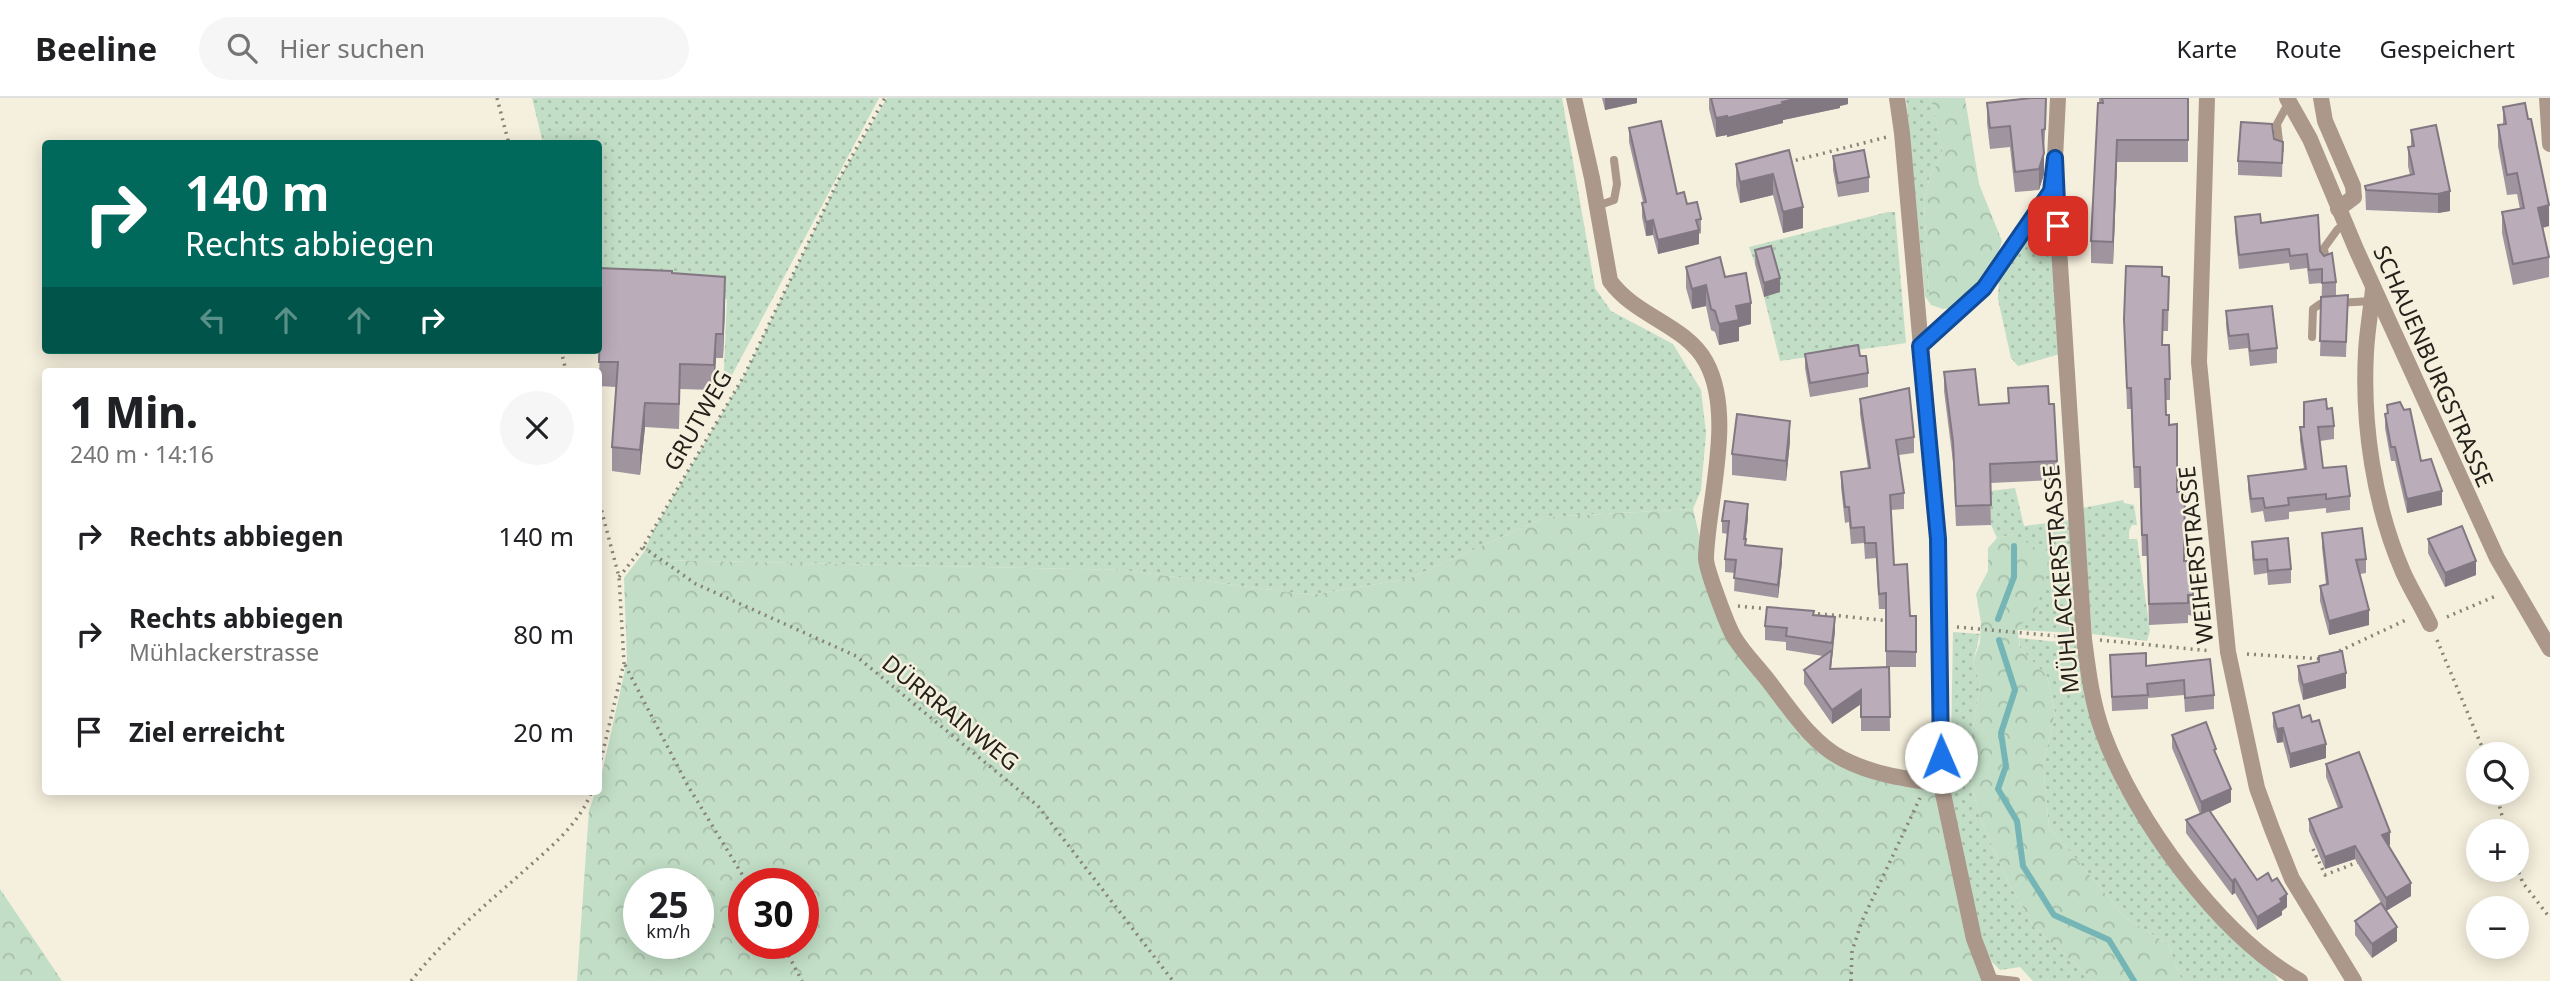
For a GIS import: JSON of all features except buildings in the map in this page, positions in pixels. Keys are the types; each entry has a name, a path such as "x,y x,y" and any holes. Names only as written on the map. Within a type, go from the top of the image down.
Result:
{"street":[{"path":"1574,98 1610,281 1620,295 1636,308 1689,340 1706,362 1714,383 1719,413 1706,560 1733,635 1814,737 1841,758 1879,774 1935,783"},
{"path":"1897,98 1938,539 1935,783 1974,940 1989,980"},
{"name":"MÜHLACKERSTRASSE","path":"2058,98 2055,158 2084,639 2090,685 2102,733 2126,783 2159,838 2199,892 2278,969 2300,981"},
{"name":"WEIHERSTRASSE","path":"2207,98 2199,362 2228,652 2257,788 2272,829 2292,879 2354,981"},
{"path":"2321,98 2325,121 2353,186 2354,197 2341,216"},
{"path":"2547,98 2550,145"},
{"name":"SCHAUENBURGSTRASSE","path":"2288,100 2310,139 2373,295 2491,545 2550,649"},
{"path":"1920,346 1984,288 2051,191 2055,158"},
{"path":"2373,295 2366,351 2365,410 2373,465 2383,513 2399,560 2427,618"}],"lane":[{"path":"2280,150 2277,124 2288,100"},
{"path":"1597,206 1614,200 1614,160"},
{"path":"2326,264 2324,248 2337,230 2341,216"},
{"path":"2312,337 2313,309 2320,304 2373,295"},
{"path":"1989,980 2016,981"}],"path":[{"path":"497,98 508,140"},
{"name":"GRUTWEG","path":"619,577 643,547 744,376 839,179 885,98"},
{"path":"1783,163 1880,138"},
{"path":"602,512 619,577 624,663 602,755"},
{"name":"DÜRRRAINWEG","path":"643,547 696,584 856,656 867,665 1038,806 1173,981"},
{"path":"2228,652 2320,659 2513,588"},
{"path":"1722,605 1776,610"},
{"path":"1803,612 1899,621"},
{"path":"2427,618 2480,742"},
{"path":"624,663 688,786 738,868"},
{"path":"1851,981 1852,951 1861,920 1935,783"},
{"path":"411,981 459,929 568,832 585,809 590,795"},
{"path":"2314,849 2326,875 2363,860"},
{"path":"2523,882 2550,918"},
{"path":"790,959 802,981"}],"green space":[{"path":"532,98 879,98 723,392 727,299 602,291 602,140 542,140"},
{"path":"887,98 1562,98 1595,288 1611,311 1673,344 1701,390 1706,433 1701,490 1693,509 1546,517 1408,579 1310,595 1124,570 655,560 644,552 653,531 744,376 839,179"},
{"path":"1906,98 1931,98 1943,154 1930,176 1924,201 1929,294 1943,309 1931,305 1925,296"},
{"path":"1931,98 1965,98 1979,184 2002,241 1997,257 1984,278 1955,307 1943,309 1929,295 1924,201 1930,176 1943,154"},
{"path":"1895,212 1906,343 1780,361 1764,297 1780,292 1771,260 1755,264 1749,247"},
{"path":"2047,220 2053,225 2060,354 2018,366 2011,358 1998,299 1999,280 2038,224"},
{"path":"2015,488 2024,526 2071,520 2077,633 2017,630 2014,534 1997,538 1991,525 1990,491"},
{"path":"2123,500 2124,503 2134,505 2137,525 2132,525 2129,539 2137,539 2150,631 2147,641 2092,634 2083,508"},
{"path":"1693,509 1705,560 1733,635 1841,758 1941,784 1990,981 577,981 589,810 595,795 602,795 602,773 627,661 624,578 644,552 655,560 1124,570 1310,595 1408,579 1546,517"},
{"path":"2014,534 2049,557 2036,614 2017,627 2020,648 2047,676 2055,713 2043,765 2049,827 2126,918 2168,944 2182,981 2094,981 2034,927 2008,881 1982,823 1973,792 1968,758 1980,683 1973,662 1980,642 1981,622 1976,594 1988,571 1988,548 1997,538"},
{"path":"1953,632 1980,634 1973,662 1980,683 1968,758 1973,792 1982,823 2008,881 2034,927 2094,981 2033,981 2020,967 2000,970 1981,944 1950,800"},
{"path":"2019,638 2076,644 2092,724 2119,789 2161,850 2272,971 2278,981 2182,981 2168,944 2126,918 2049,827 2043,765 2055,713 2047,676 2020,648"},
{"path":"0,889 62,981 0,981"}],"waterway":[{"path":"1998,619 2014,577 2014,546"},
{"path":"1999,640 2015,690 2001,733 2006,766 1998,789 2017,821 2023,866 2054,915 2109,940 2134,981"}],"route":[{"path":"1941,757 1938,539 1920,346 1984,288 2051,191 2055,158 2058,226"}]}
